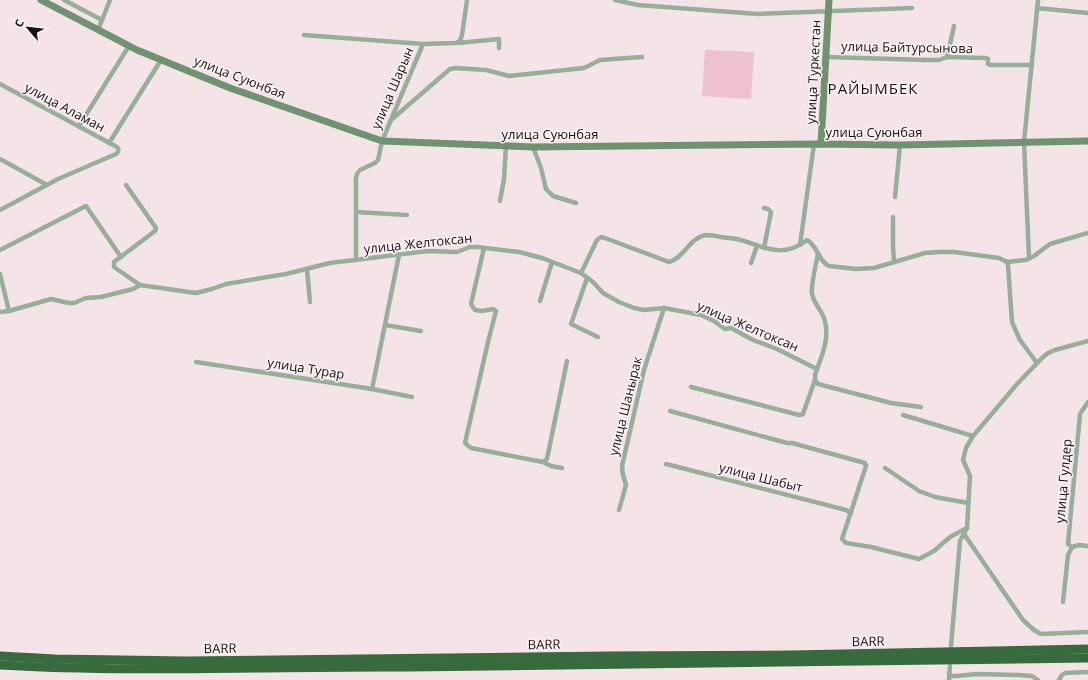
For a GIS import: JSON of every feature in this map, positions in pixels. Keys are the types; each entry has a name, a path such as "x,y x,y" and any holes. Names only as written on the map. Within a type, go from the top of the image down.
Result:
{"highway":[{"name":"BARR","path":"0,656 56,659 186,661 799,655 1088,649"},
{"name":"BARR","path":"0,664 55,668 186,669 1088,658"}],"main road":[{"name":"улица Суюнбая","path":"41,0 129,46 161,60 230,88 382,141 533,147 817,144 900,145 1088,141"},
{"name":"улица Туркестан","path":"817,144 826,57 829,0"}],"street":[{"path":"64,0 102,20"},
{"path":"98,30 110,0"},
{"path":"458,43 462,38 467,0"},
{"path":"615,0 758,14 912,8"},
{"path":"1029,258 1024,142 1038,0"},
{"path":"1037,8 1088,13"},
{"path":"947,57 954,26"},
{"path":"304,35 423,44 458,43 499,39 499,48"},
{"name":"улица Шарын","path":"356,212 357,174 360,170 378,160 382,141 423,44"},
{"path":"78,126 129,46"},
{"path":"391,120 450,69 486,70 509,76 584,68 600,60 642,57"},
{"name":"улица Байтурсынова","path":"826,57 926,60 939,60 947,57 986,58 988,59 988,64 990,65 1032,66"},
{"path":"109,142 161,60"},
{"name":"улица Аламан","path":"0,84 109,142 119,150 116,154 58,178 47,185"},
{"name":"улица Туркестан","path":"800,245 817,144"},
{"path":"895,197 900,145"},
{"path":"500,202 504,179 506,146"},
{"path":"533,147 541,168 546,189 553,196 576,203"},
{"path":"0,159 47,185"},
{"path":"0,210 47,185"},
{"path":"126,185 156,228 156,230 114,262 114,266 140,285"},
{"path":"0,250 86,206 121,257"},
{"path":"764,208 770,210 771,212 764,248"},
{"path":"356,260 356,212 407,215"},
{"path":"893,218 894,262"},
{"path":"580,273 597,240 601,237 669,262 675,259 701,236 708,235 736,239 764,248 783,251 800,245 807,240 810,241 823,262 829,266 856,270 874,268 925,254 938,252 954,252 999,258 1007,262 1020,261 1029,258 1050,244 1088,233"},
{"path":"751,263 757,246"},
{"name":"улица Желтоксан","path":"0,312 9,311 51,299 69,304 86,298 101,297 133,289 140,285 196,293 226,284 286,274 330,263 428,251 457,252 470,247 519,252 552,262 580,273 593,282 603,293 619,302 644,310 664,308 701,315 714,321 725,329 731,328 753,340 777,349 817,369"},
{"path":"484,248 471,304 475,310 493,309 496,311 465,442 471,448 544,462 551,466 562,468"},
{"path":"691,387 799,415 803,414 815,380 826,341 827,331 824,318 814,300 812,293 818,254"},
{"path":"372,389 399,255"},
{"path":"540,301 552,262"},
{"path":"1007,262 1012,322 1020,340 1037,363"},
{"path":"307,269 310,302"},
{"path":"0,274 9,311"},
{"path":"588,278 571,324 598,337"},
{"name":"улица Шанырак","path":"618,510 626,485 622,475 622,466 644,370 664,308"},
{"path":"385,325 421,331"},
{"path":"951,646 960,541 967,528 970,476 963,460 966,448 972,436 1018,383 1048,353 1088,341"},
{"name":"улица Турар","path":"196,362 372,389 412,397"},
{"path":"544,462 547,459 567,362"},
{"path":"815,380 818,384 891,404 920,407"},
{"name":"улица Гулдер","path":"1072,547 1068,544 1080,414 1088,402"},
{"path":"670,411 788,443 792,442 865,463 866,466 842,539 846,543 871,546 919,559 934,551 950,537 967,528"},
{"path":"903,415 972,436"},
{"name":"улица Шабыт","path":"666,464 846,510 851,513"},
{"path":"885,468 919,491 935,497 968,503"},
{"path":"964,534 1024,620 1034,630 1041,634 1088,632"},
{"path":"1063,602 1068,555 1072,547 1079,545 1088,546"},
{"path":"949,680 950,666"},
{"path":"1059,680 1065,673 1088,672"},
{"path":"949,674 952,676 977,674 1019,675 1032,676 1038,680"}],"shaded area":[{"path":"705,50 754,52 751,99 702,96"}],"district":[{"name":"РАЙЫМБЕК","path":"873,88"}]}
